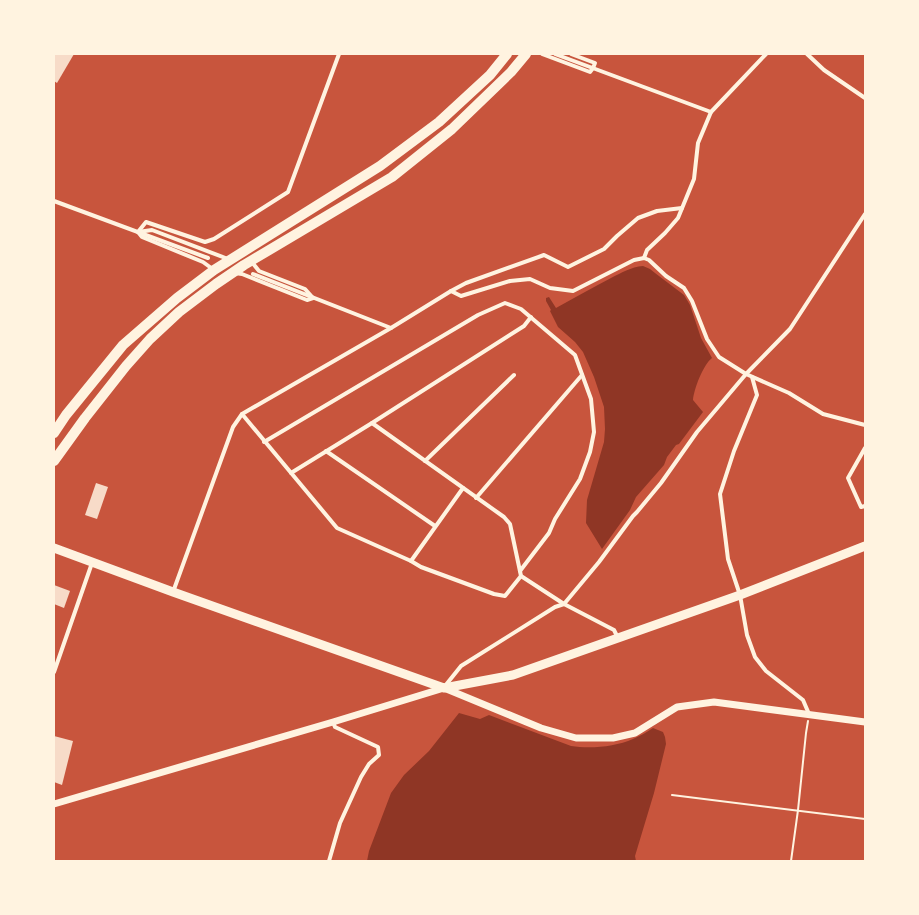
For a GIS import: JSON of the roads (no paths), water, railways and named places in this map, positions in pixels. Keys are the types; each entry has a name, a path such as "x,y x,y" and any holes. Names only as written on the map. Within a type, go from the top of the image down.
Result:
{"highway":[{"path":"54,433 66,415 123,345 177,298 214,270 380,166 439,122 490,75 507,54"},
{"path":"54,461 85,418 150,339 180,312 216,284 251,261 392,177 452,129 511,72 526,54"}],"main road":[{"path":"54,548 173,592 444,688 513,675 740,595 865,546"}],"street":[{"path":"138,232 146,222 205,242 214,239 288,192 339,54"},
{"path":"542,54 590,72 595,63 571,54"},
{"path":"554,54 711,112"},
{"path":"644,258 647,250 670,228 678,218 694,180 698,143 711,112 766,54"},
{"path":"807,54 824,70 865,98"},
{"path":"54,201 208,258"},
{"path":"173,592 233,427 242,414 466,283 544,255 568,267 604,249 638,218 657,211 682,208"},
{"path":"54,804 444,688 461,666 555,607 564,604 599,562 633,516 661,483 697,432 746,374 790,329 865,214"},
{"path":"138,232 152,230 230,260"},
{"path":"138,232 142,237 203,262 214,270"},
{"path":"451,291 461,296 510,281 530,279 550,288 573,291 634,260 644,258 649,260 666,276 684,288 692,301 707,339 719,357 746,374 789,394 823,414 865,425"},
{"path":"251,261 258,271 305,289 313,298"},
{"path":"233,273 242,274 307,300 313,298"},
{"path":"253,274 391,328"},
{"path":"242,414 264,442 337,528 411,561 421,567 494,594 505,596 549,533 555,519 580,479 590,452 594,432 591,399 575,355 521,309 505,303 478,315 264,442"},
{"path":"291,473 524,326 531,317"},
{"path":"425,461 514,375"},
{"path":"476,498 582,375"},
{"path":"752,377 757,395 734,451 720,494 728,559 740,595 747,635 755,657 766,671 803,700 809,714"},
{"path":"372,423 504,517 510,524 520,573 564,604 614,630 618,638"},
{"path":"865,448 848,478 861,507 865,506"},
{"path":"326,452 436,526"},
{"path":"411,561 463,488"},
{"path":"54,672 93,562"},
{"path":"444,688 541,728 576,738 613,738 635,733 677,707 714,702 865,722"},
{"path":"329,861 340,824 361,777 369,764 378,755 378,747 335,727 333,722"}]}
